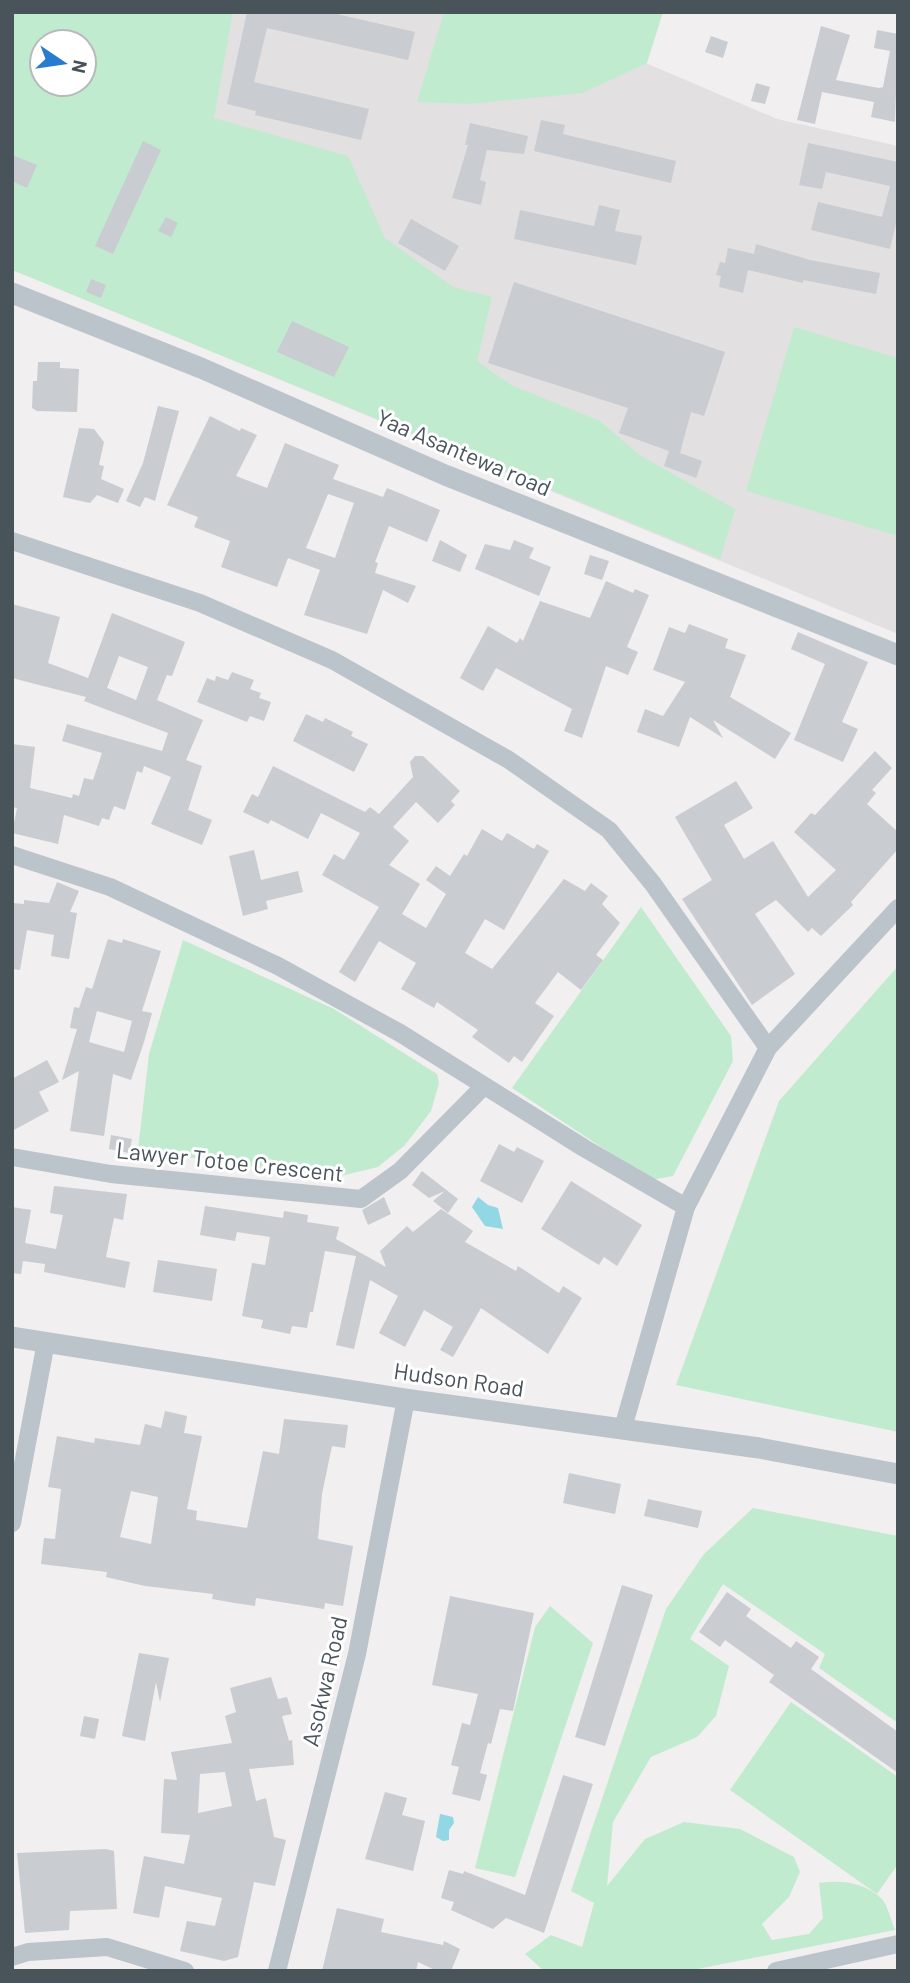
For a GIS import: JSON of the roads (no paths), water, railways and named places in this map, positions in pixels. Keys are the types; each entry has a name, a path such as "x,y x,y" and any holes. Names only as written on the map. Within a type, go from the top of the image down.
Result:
{"street":[{"name":"Yaa Asantewa road","path":"12,293 201,368 445,475 898,655"},
{"path":"12,541 200,603 320,655 509,760 609,830 653,884 768,1048"},
{"path":"12,855 110,887 278,965 400,1033 686,1207"},
{"path":"623,1427 686,1207 768,1048 898,908"},
{"name":"Lawyer Totoe Crescent","path":"12,1157 124,1175 361,1199 400,1171 484,1086"},
{"name":"Hudson Road","path":"12,1337 406,1399 623,1427 898,1474"},
{"path":"12,1523 46,1342"},
{"name":"Asokwa Road","path":"277,1971 357,1654 406,1399"},
{"path":"776,1971 898,1944"},
{"path":"12,1957 28,1952 107,1948 185,1971"}],"water":[{"path":"478,1197 488,1205 498,1208 503,1229 485,1226 472,1207"},
{"path":"440,1814 453,1817 449,1840 443,1841 436,1837"}]}
